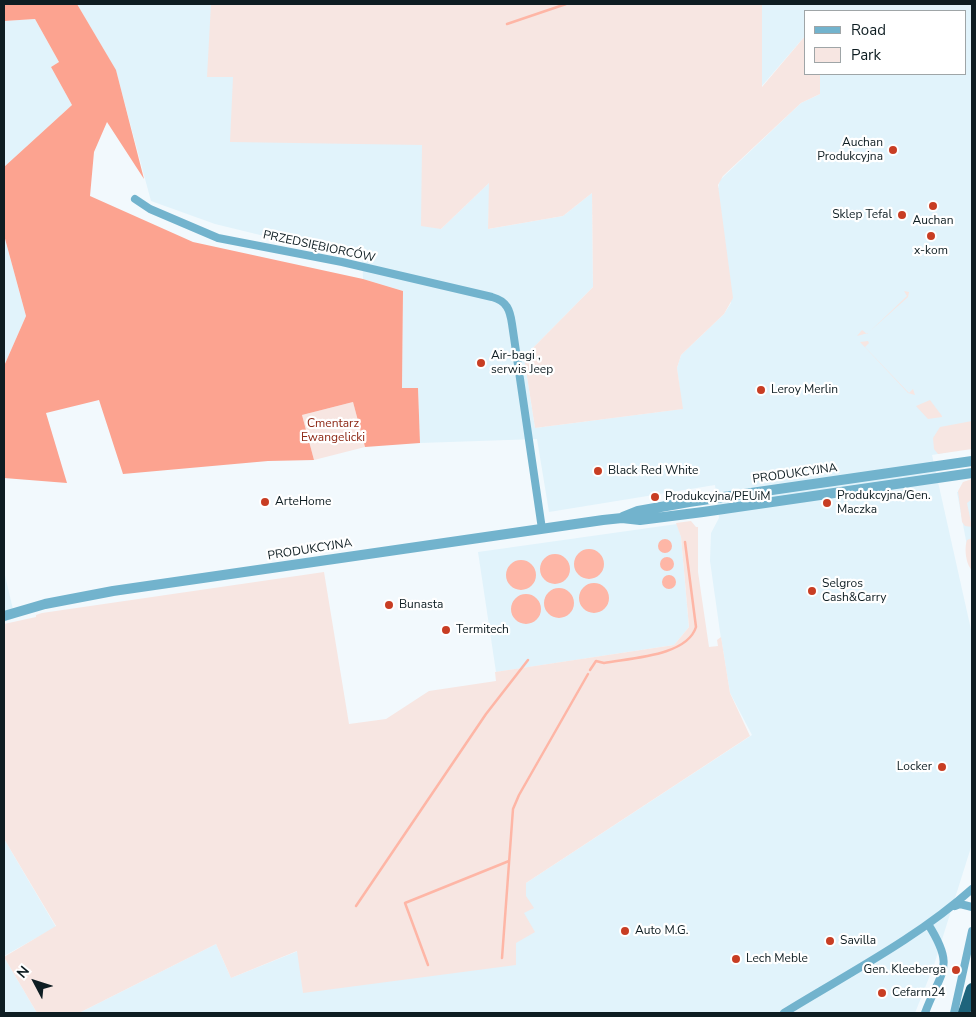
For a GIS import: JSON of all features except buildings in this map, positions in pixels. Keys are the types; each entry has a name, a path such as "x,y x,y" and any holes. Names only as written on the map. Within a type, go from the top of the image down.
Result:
{"highway":[{"path":"964,1013 972,989"},
{"path":"968,1013 972,996"}],"street":[{"name":"PRZEDSIĘBIORCÓW","path":"135,199 150,209 218,238 342,262 492,297 505,303 509,309 512,324 542,529"},
{"name":"PRODUKCYJNA","path":"622,518 638,511 703,500 972,461"},
{"name":"PRODUKCYJNA","path":"4,616 45,604 113,591 622,518 640,520 703,512 972,473"},
{"path":"703,500 703,512"},
{"path":"784,1013 928,924 953,907 972,889"},
{"path":"953,907 960,904 972,907"},
{"path":"925,1013 940,980 944,956 928,924"},
{"path":"954,1013 972,931"}],"shaded area":[{"path":"4,4 77,4 116,70 144,179 107,122 94,152 90,196 193,242 363,279 403,291 402,388 418,388 420,443 365,447 353,402 302,415 314,460 268,461 123,474 99,400 46,413 67,483 4,478 4,366 26,316 4,235 4,167 72,105 51,67 59,62 35,19 4,21"},
{"path":"77,4 387,4 423,145 441,229 490,182 488,229 563,216 592,193 593,287 524,357 535,428 682,409 677,368 681,355 724,314 731,303 717,193 720,180 801,103 820,94 820,75 966,75 966,10 804,10 804,37 761,87 762,4 972,4 972,448 932,455 972,634 972,844 934,965 915,1013 79,1013 216,944 231,978 298,951 303,992 516,943 524,913 526,883 752,735 730,693 720,632 710,561 711,533 719,518 715,485 549,512 537,439 420,443 418,388 402,388 403,291 363,279 362,252 298,238 297,244 215,224 151,201 116,71"},
{"path":"35,19 59,62 51,67 72,105 4,167 4,21"},
{"path":"4,235 26,316 4,366"},
{"path":"972,487 972,573 957,492"},
{"path":"677,524 681,537 689,627 674,645 496,672 478,552"},
{"path":"662,539 668,539 672,546 668,553 662,553 658,549 658,543"},
{"path":"589,549 600,553 604,564 600,575 589,579 578,575 574,564 578,553"},
{"path":"555,554 566,558 570,569 566,580 555,584 544,580 540,569 544,558"},
{"path":"664,557 670,557 674,564 670,571 664,571 660,567 660,561"},
{"path":"521,560 532,564 536,575 532,586 521,590 510,586 506,575 510,564"},
{"path":"4,571 15,618 4,622"},
{"path":"666,575 672,575 676,582 672,589 666,589 662,585 662,579"},
{"path":"594,583 605,587 609,598 605,609 594,613 583,609 579,598 583,587"},
{"path":"559,588 570,592 574,603 570,614 559,618 548,614 544,603 548,592"},
{"path":"526,594 537,598 541,609 537,620 526,624 515,620 511,609 515,598"},
{"path":"4,839 56,927 4,956"},
{"path":"4,957 37,1013 4,1013"}],"green space":[{"path":"211,4 762,4 762,87 804,37 804,75 820,75 820,94 801,103 723,176 718,185 733,298 724,314 681,355 677,368 683,409 535,428 524,357 593,287 592,193 563,216 488,229 489,183 441,229 421,226 422,145 230,142 233,77 207,77"},
{"path":"904,291 909,292 908,297 869,332 907,296"},
{"path":"862,330 866,333 857,336"},
{"path":"868,341 869,343 865,347 909,393 913,389 915,395 908,393 860,342"},
{"path":"930,400 942,417 928,419 916,406"},
{"name":"Cmentarz Ewangelicki","path":"353,402 365,447 314,460 302,415"},
{"path":"972,421 972,449 938,454 934,449 933,438 940,427"},
{"path":"972,479 972,499 967,503 972,527 965,526 962,522 958,491 963,482"},
{"path":"691,521 698,527 698,572 709,647 718,646 717,640 721,637 730,693 750,736 526,883 526,896 534,908 524,913 535,932 516,943 516,965 303,993 297,951 231,978 216,944 79,1013 37,1013 4,957 56,926 4,839 4,624 36,617 36,615 42,613 324,572 349,724 386,719 429,691 496,681 495,672 674,645 689,627 681,537 676,523"},
{"path":"972,538 972,570 967,560 966,547 967,540"}],"waterway":[{"path":"507,24 566,4"},
{"path":"590,670 596,661 604,663 657,654 670,650 691,637 696,627 685,542"},
{"path":"356,906 486,714 528,660"},
{"path":"502,958 513,809 519,795 588,674"},
{"path":"428,965 405,903 509,861"}],"place":[{"name":"Auchan Produkcyjna","path":"893,150"},
{"name":"Auchan","path":"933,206"},
{"name":"Sklep Tefal","path":"902,215"},
{"name":"x-kom","path":"931,236"},
{"name":"Air-bagi , serwis Jeep","path":"481,363"},
{"name":"Leroy Merlin","path":"761,390"},
{"name":"Black Red White","path":"598,471"},
{"name":"Produkcyjna/PEUiM","path":"655,497"},
{"name":"ArteHome","path":"265,502"},
{"name":"Produkcyjna/Gen. Maczka","path":"827,503"},
{"name":"Selgros Cash&Carry","path":"812,591"},
{"name":"Bunasta","path":"389,605"},
{"name":"Termitech","path":"446,630"},
{"name":"Locker","path":"942,767"},
{"name":"Auto M.G.","path":"625,931"},
{"name":"Savilla","path":"830,941"},
{"name":"Lech Meble","path":"736,959"},
{"name":"Gen. Kleeberga","path":"956,970"},
{"name":"Cefarm24","path":"882,993"}]}
